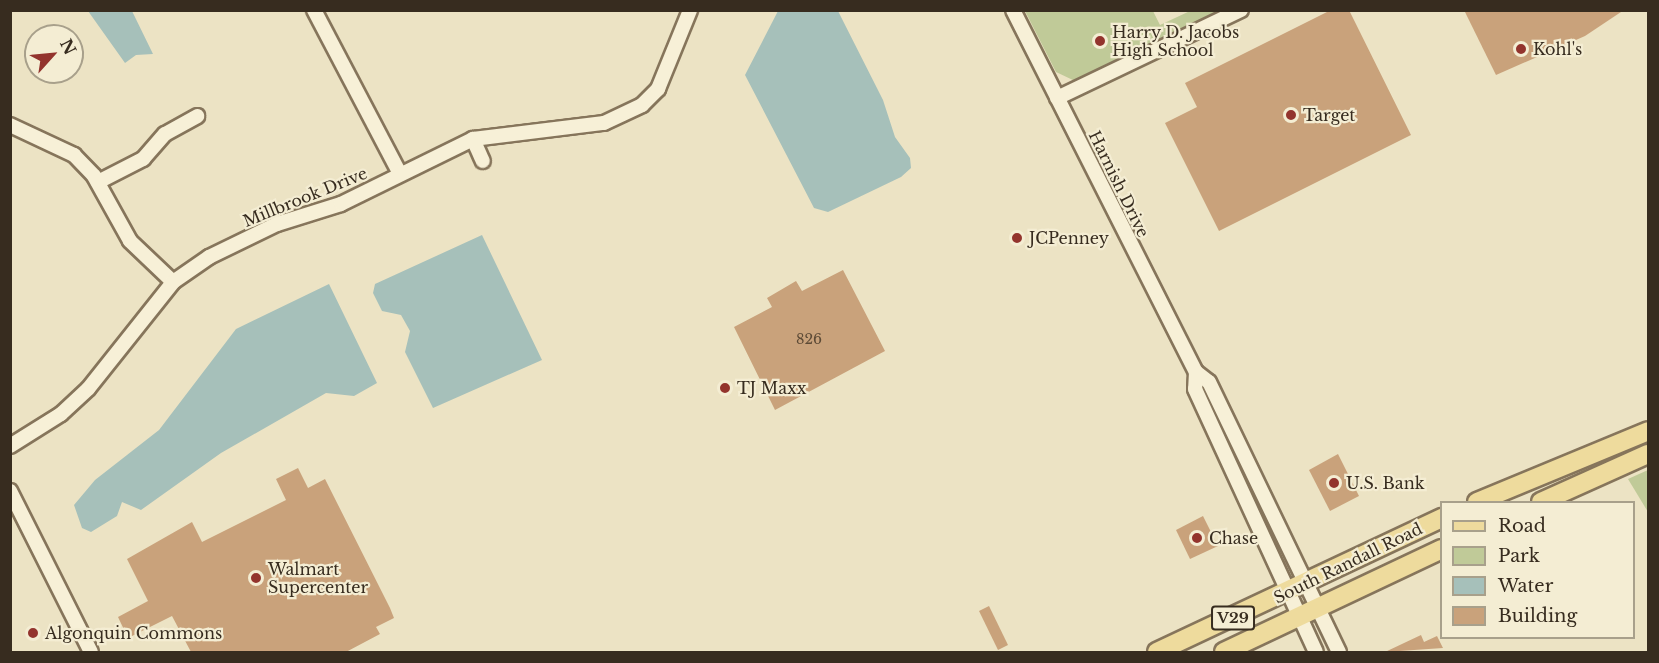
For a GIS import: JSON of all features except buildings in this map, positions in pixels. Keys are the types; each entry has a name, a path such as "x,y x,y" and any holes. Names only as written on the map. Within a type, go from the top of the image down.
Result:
{"main road":[{"path":"1480,501 1648,431"},
{"path":"1543,501 1648,454"},
{"name":"South Randall Road","path":"1157,652 1289,592 1440,519"},
{"name":"South Randall Road","path":"1224,652 1320,609 1440,550"}],"street":[{"path":"314,10 400,174"},
{"name":"Millbrook Drive","path":"10,446 61,414 88,389 173,282 261,231 341,204 473,139 604,123 630,112 658,89 690,10"},
{"name":"Harnish Drive","path":"1013,10 1196,372 1209,382 1308,583 1339,652"},
{"path":"1057,98 1241,10"},
{"path":"98,182 143,159 165,134 197,116"},
{"path":"10,125 67,150 98,182 130,241 173,282"},
{"path":"473,139 483,161"},
{"name":"Harnish Drive","path":"1196,372 1196,389 1316,652"},
{"path":"10,491 91,652"}],"green space":[{"name":"Harry D. Jacobs High School","path":"1025,11 1153,11 1160,25 1190,11 1225,11 1075,81 1056,72"},
{"path":"1648,470 1648,512 1628,479"}],"water":[{"path":"88,11 132,11 153,54 136,55 125,63"},
{"path":"778,11 838,11 883,100 895,137 910,158 911,168 901,177 828,212 814,208 745,75"},
{"path":"482,235 542,360 433,408 405,352 410,331 401,315 382,311 373,293 375,284"},
{"path":"329,284 377,383 354,396 326,393 221,453 141,510 122,502 117,516 91,532 82,528 74,505 95,480 159,430 236,329"}],"place":[{"name":"Harry D. Jacobs High School","path":"1100,41"},
{"name":"Kohl's","path":"1521,49"},
{"name":"Target","path":"1291,115"},
{"name":"JCPenney","path":"1017,238"},
{"name":"TJ Maxx","path":"725,388"},
{"name":"U.S. Bank","path":"1334,483"},
{"name":"Chase","path":"1197,538"},
{"name":"Walmart Supercenter","path":"256,578"},
{"name":"Algonquin Commons","path":"33,633"}]}
